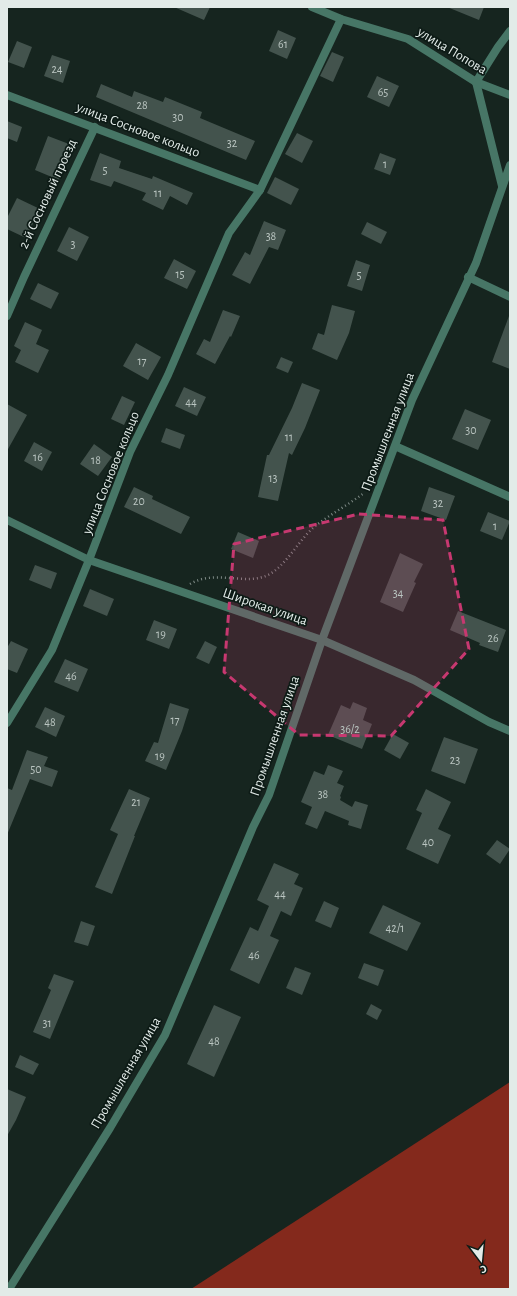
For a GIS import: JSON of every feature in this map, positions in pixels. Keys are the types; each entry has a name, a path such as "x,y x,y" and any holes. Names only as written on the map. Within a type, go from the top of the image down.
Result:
{"street":[{"name":"улица Попова","path":"312,7 341,19 408,39 476,82 510,95"},
{"name":"улица Сосновое кольцо","path":"7,723 52,650 90,560 130,452 168,375 229,233 260,190 341,19"},
{"path":"503,186 476,82 510,31"},
{"name":"улица Сосновое кольцо","path":"7,95 260,190"},
{"name":"2-й Сосновый проезд","path":"7,316 94,127"},
{"name":"Промышленная улица","path":"9,1289 110,1128 165,1035 253,827 269,795 322,640 412,400 468,277 476,263 510,165"},
{"path":"468,277 510,297"},
{"path":"395,446 510,497"},
{"name":"Широкая улица","path":"7,520 90,560 322,640 414,680 489,722 510,731"}],"path":[{"path":"178,591 197,580 221,577 255,579 268,575 278,568 314,528 366,491"}],"highlighted area":[{"path":"359,514 443,520 469,649 391,736 299,735 224,672 234,544"}],"shaded area":[{"path":"510,1082 510,1289 191,1289"}],"building":[{"path":"174,7 210,7 204,20"},
{"path":"447,7 484,7 479,20"},
{"path":"278,30 296,38 287,59 269,51"},
{"path":"17,41 32,47 24,68 8,62"},
{"path":"332,52 344,57 333,82 320,76"},
{"path":"52,55 70,61 63,83 44,76"},
{"path":"377,76 399,86 389,107 367,97"},
{"path":"101,84 132,97 134,91 163,102 165,97 202,112 200,118 255,141 246,160 96,97"},
{"path":"7,121 22,127 17,142 7,138"},
{"path":"297,133 313,141 302,163 285,154"},
{"path":"48,136 69,144 62,163 65,165 59,180 35,170"},
{"path":"100,153 121,161 119,168 152,179 153,176 193,193 187,205 170,196 163,210 142,200 146,193 114,181 111,187 90,180"},
{"path":"380,153 396,159 390,175 374,169"},
{"path":"275,177 299,189 291,205 267,193"},
{"path":"17,198 40,209 26,238 7,229 7,218"},
{"path":"264,221 286,230 278,250 269,247 250,284 232,275 245,252 250,255"},
{"path":"367,222 387,232 381,244 361,234"},
{"path":"69,227 89,237 77,261 57,251"},
{"path":"174,259 196,271 187,289 164,278"},
{"path":"356,260 370,265 362,291 347,286"},
{"path":"38,283 59,293 51,309 30,299"},
{"path":"332,305 355,311 349,333 337,360 312,349 318,333 324,335"},
{"path":"223,310 240,316 231,337 230,336 215,364 196,354 204,339 210,342"},
{"path":"509,316 510,317 510,369 492,362"},
{"path":"25,322 42,330 36,344 49,350 38,373 15,362 21,350 14,346"},
{"path":"136,343 161,357 148,380 123,366"},
{"path":"281,357 293,362 288,373 276,368"},
{"path":"302,383 320,390 305,428 292,455 289,453 278,501 258,497 267,455 269,455 292,408"},
{"path":"184,387 206,397 197,416 175,406"},
{"path":"122,396 135,402 124,425 111,419"},
{"path":"7,404 27,415 7,451"},
{"path":"465,409 491,420 478,450 452,439"},
{"path":"166,428 185,435 180,449 161,442"},
{"path":"34,442 52,452 42,471 24,461"},
{"path":"94,444 112,457 98,476 80,464"},
{"path":"134,487 153,496 152,499 190,517 181,534 124,507"},
{"path":"429,487 455,496 446,520 421,511"},
{"path":"488,512 510,521 502,540 480,531"},
{"path":"238,532 259,541 253,558 231,549"},
{"path":"400,553 423,564 414,582 416,583 403,612 380,602"},
{"path":"35,565 57,573 51,589 29,580"},
{"path":"90,589 114,599 107,616 83,606"},
{"path":"458,611 506,630 498,652 479,645 480,643 450,630"},
{"path":"154,620 177,629 169,649 146,640"},
{"path":"11,641 28,649 17,673 7,669 7,648"},
{"path":"205,641 217,647 209,664 196,658"},
{"path":"65,659 88,669 78,692 54,682"},
{"path":"353,702 367,708 363,720 372,724 362,749 328,735 341,705 350,709"},
{"path":"170,703 189,709 182,731 166,770 145,761 154,742 158,743"},
{"path":"45,707 65,716 56,737 35,727"},
{"path":"393,734 409,743 400,759 384,750"},
{"path":"444,737 478,749 465,784 431,771"},
{"path":"27,750 48,757 44,766 58,771 52,787 30,779 7,835 7,788 12,790"},
{"path":"328,765 343,771 337,783 344,786 340,800 352,807 355,801 368,805 361,829 348,825 349,821 325,811 317,829 305,824 312,807 301,802 314,771 324,775"},
{"path":"129,789 150,798 112,894 95,887 118,834 110,830"},
{"path":"426,789 451,802 438,829 451,835 438,864 406,849 422,813 416,810"},
{"path":"497,840 510,849 500,864 486,854"},
{"path":"274,863 299,874 294,884 303,888 291,916 281,911 270,936 279,940 259,984 230,970 250,927 258,931 269,906 257,900"},
{"path":"324,901 339,908 331,928 315,921"},
{"path":"383,905 421,923 407,951 369,933"},
{"path":"81,921 95,926 88,946 74,942"},
{"path":"364,963 384,970 378,986 358,978"},
{"path":"295,967 311,973 302,995 286,988"},
{"path":"54,974 74,981 50,1039 33,1032 51,990 48,988"},
{"path":"371,1004 382,1010 377,1020 366,1014"},
{"path":"214,1005 241,1017 214,1077 187,1064"},
{"path":"20,1055 39,1064 33,1075 15,1067"},
{"path":"7,1089 26,1097 7,1136"}]}
